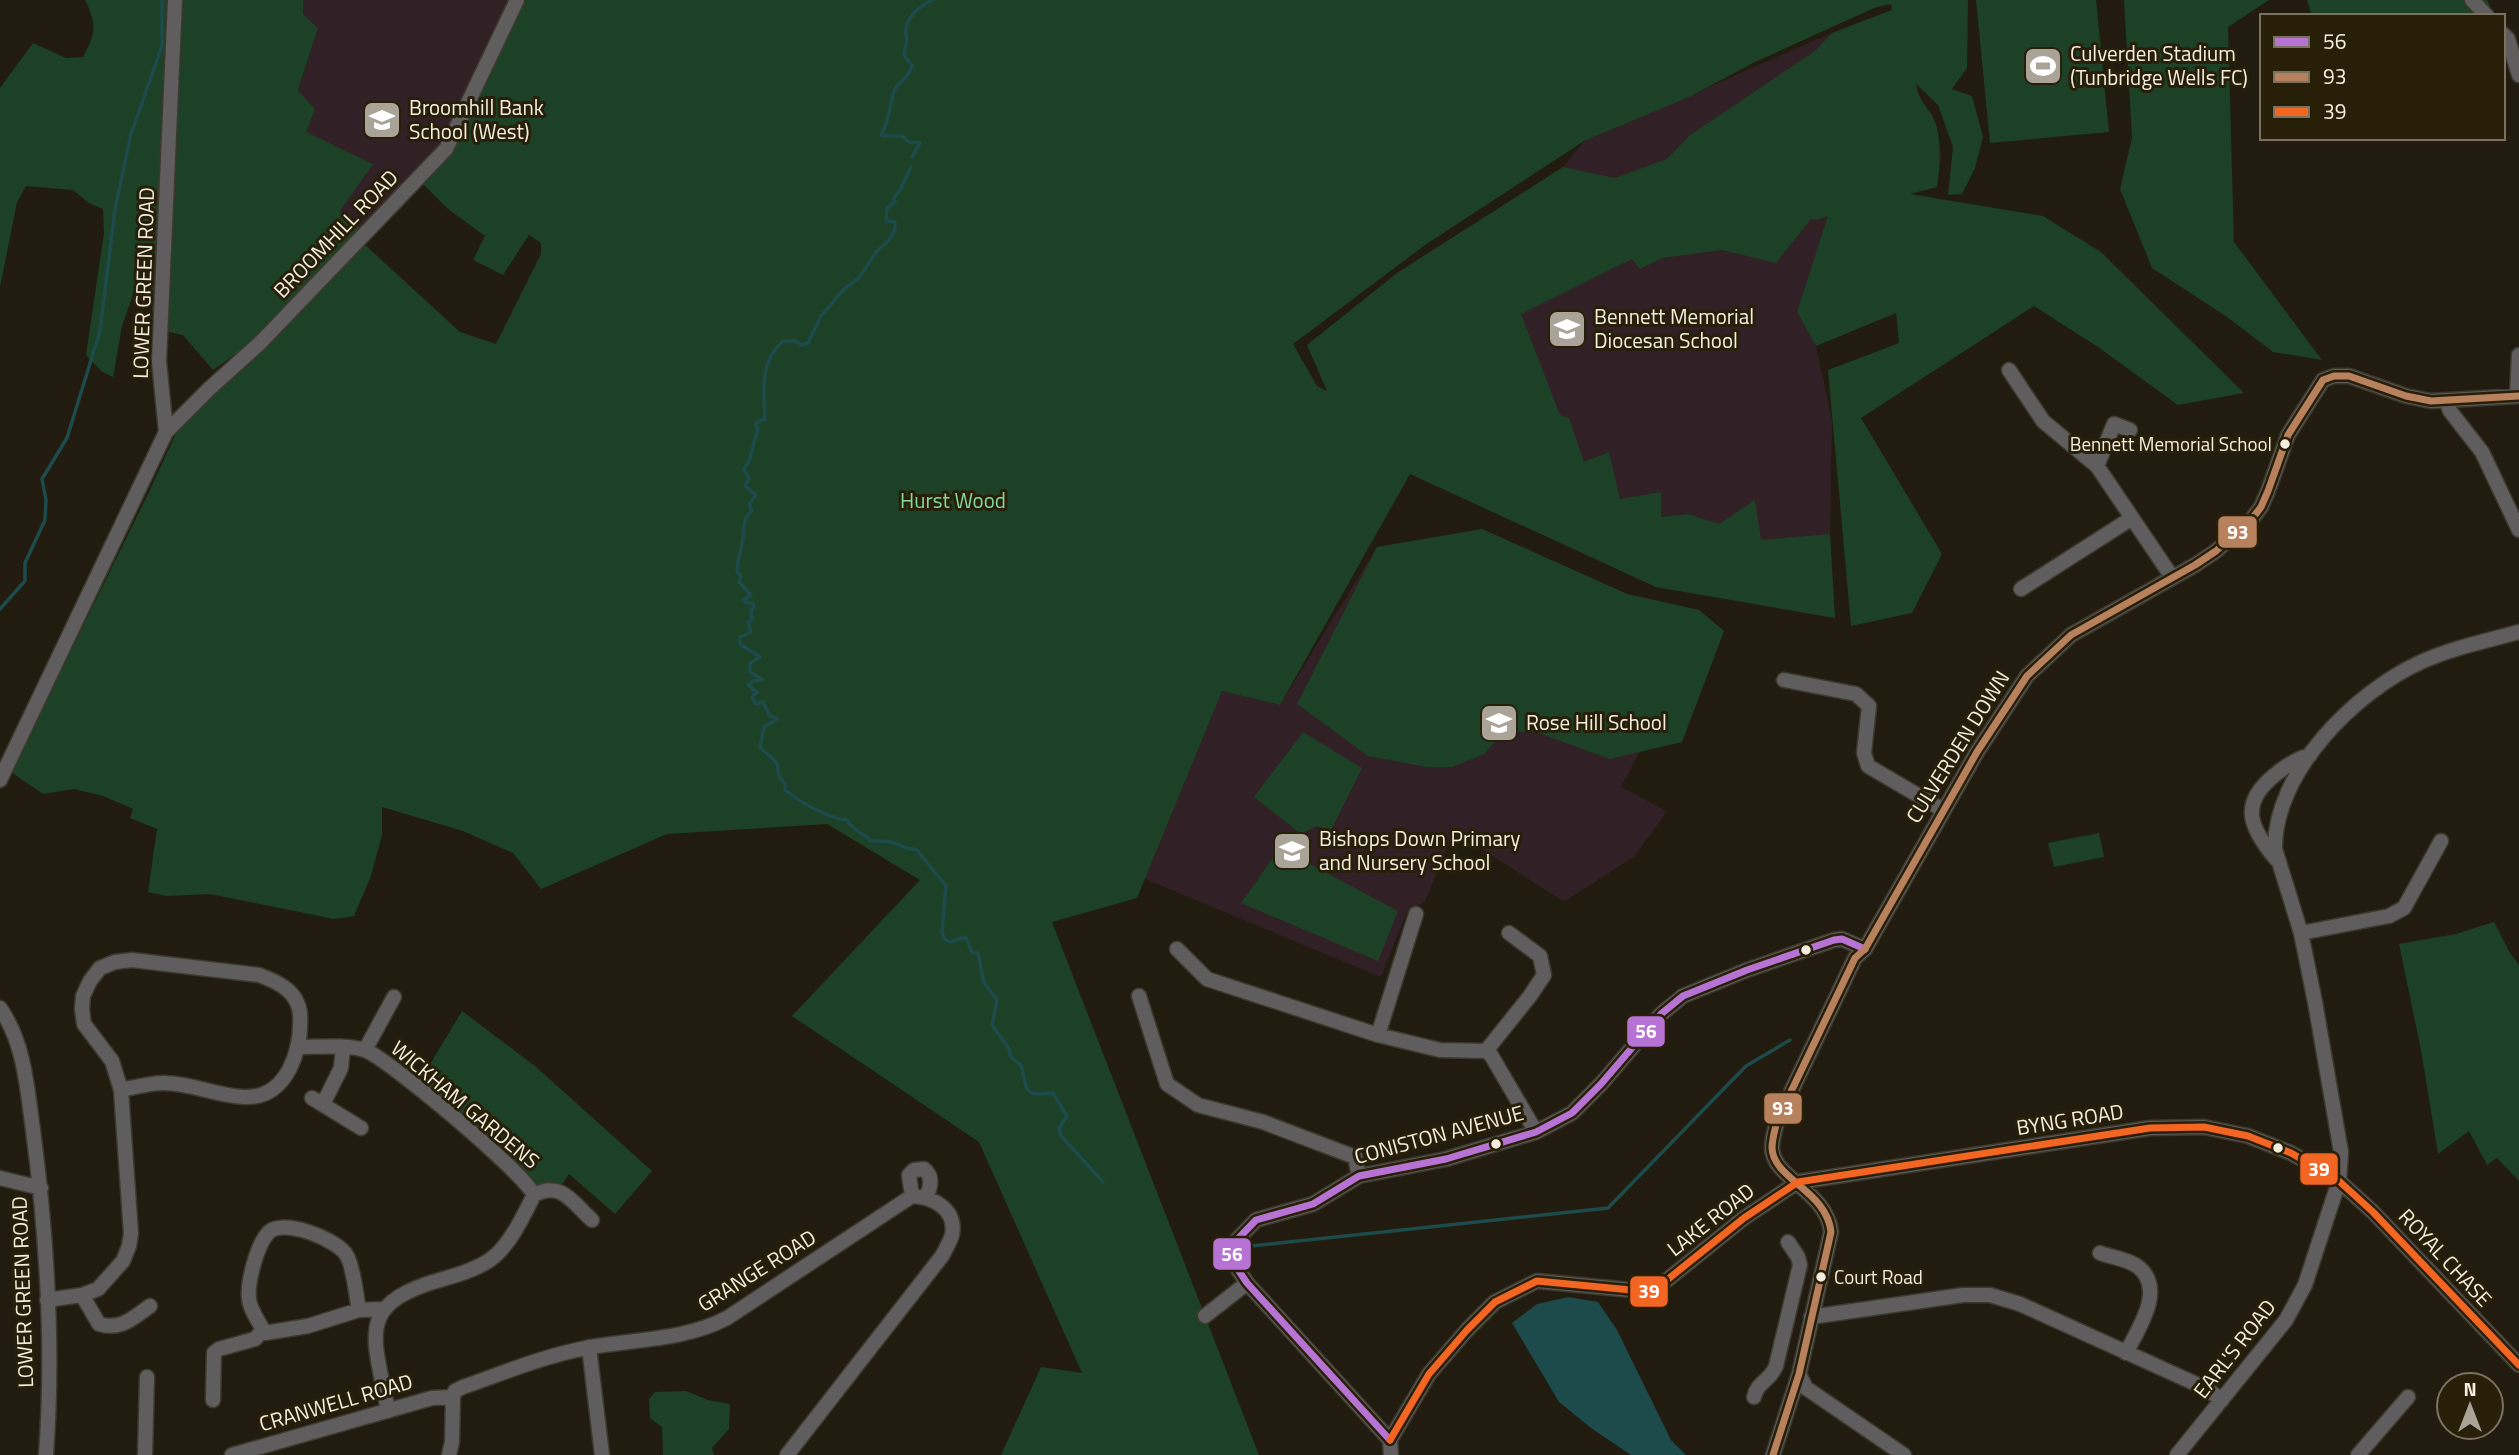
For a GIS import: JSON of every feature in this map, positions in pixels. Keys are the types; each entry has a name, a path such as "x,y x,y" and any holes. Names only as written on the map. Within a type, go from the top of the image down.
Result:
{"street":[{"name":"LOWER GREEN ROAD","path":"166,432 159,361 176,0"},
{"name":"BROOMHILL ROAD","path":"166,432 260,343 446,149 517,0"},
{"path":"2472,0 2485,14"},
{"path":"2505,36 2519,75"},
{"path":"2518,396 2519,355"},
{"path":"2009,370 2043,421 2097,466 2172,578"},
{"name":"CULVERDEN DOWN","path":"1811,1317 1830,1244 1830,1222 1822,1206 1781,1169 1773,1155 1777,1121 1855,958 1865,949 1977,752 2027,676 2071,635 2216,551 2256,514 2268,491 2288,435 2323,380 2334,376 2348,376 2406,396 2447,402 2518,396"},
{"path":"2447,402 2450,411 2482,452 2519,530"},
{"path":"2097,466 2114,424 2130,430"},
{"path":"0,780 166,432"},
{"path":"2021,589 2132,519"},
{"path":"2277,860 2275,839 2282,807 2310,755 2330,729 2352,708 2398,674 2438,655 2519,632"},
{"path":"1784,680 1860,697 1869,706 1864,753 1868,766 1943,810"},
{"path":"2277,860 2263,843 2255,827 2252,811 2254,796 2262,785 2293,760 2310,755"},
{"path":"2301,933 2389,916 2403,908 2441,841"},
{"name":"EARL'S ROAD","path":"2178,1455 2287,1320 2309,1274 2339,1181 2341,1152 2315,1002 2301,933 2277,860"},
{"path":"1378,1034 1416,914"},
{"path":"1486,1051 1544,975 1540,956 1509,933"},
{"name":"CONISTON AVENUE","path":"1391,1447 1247,1283 1233,1262 1230,1246 1256,1220 1312,1204 1359,1176 1446,1159 1536,1132 1572,1113 1601,1084 1661,1013 1683,996 1746,970 1834,940 1842,939 1865,949"},
{"path":"1177,949 1207,979 1378,1034 1440,1050 1486,1051 1491,1055 1536,1132"},
{"path":"47,1300 82,1295 98,1289 123,1261 131,1234 121,1090 112,1061 85,1024 82,1009 83,996 100,968 115,962 132,960 259,975 290,991 300,1008 301,1028 297,1047 283,1082 265,1093 246,1098 165,1083 121,1090"},
{"path":"1139,996 1167,1084 1198,1105 1263,1122 1355,1157 1359,1176"},
{"path":"297,1047 365,1051 394,997"},
{"name":"LOWER GREEN ROAD","path":"0,1008 21,1052 41,1188 49,1372 46,1455"},
{"path":"343,1048 341,1068 318,1101 361,1128"},
{"name":"WICKHAM GARDENS","path":"365,1051 395,1069 439,1105 507,1164 530,1187 534,1195"},
{"name":"BYNG ROAD","path":"1798,1182 2177,1126 2204,1126 2264,1141 2291,1153 2339,1181"},
{"path":"0,1178 41,1188"},
{"name":"ROYAL CHASE","path":"2339,1181 2373,1212 2519,1365"},
{"name":"LAKE ROAD","path":"1391,1447 1429,1374 1495,1302 1537,1281 1652,1292 1744,1218 1798,1182"},
{"path":"388,1411 376,1335 379,1315 383,1309 417,1286 466,1272 497,1255 534,1195 544,1189 553,1188 560,1191 592,1220"},
{"name":"GRANGE ROAD","path":"453,1397 455,1391 463,1387 569,1352 680,1335 708,1328 919,1197 941,1203 952,1223 952,1236 942,1256 787,1455"},
{"path":"359,1310 347,1256 333,1241 297,1228 277,1228 269,1232 252,1265 249,1303 265,1333 307,1326 359,1310 383,1309"},
{"path":"1754,1397 1759,1385 1773,1374 1800,1265 1788,1242"},
{"path":"2100,1252 2137,1266 2149,1283 2149,1306 2126,1353"},
{"path":"1205,1316 1247,1283"},
{"path":"82,1295 99,1324 109,1327 118,1326 150,1306"},
{"path":"1773,1455 1799,1374 1811,1317 1964,1295 1990,1295 2020,1304 2205,1388 2222,1400"},
{"path":"214,1400 214,1353 219,1349 255,1339 263,1330"},
{"path":"1782,1340 1805,1343"},
{"path":"589,1348 602,1455"},
{"path":"1799,1374 1806,1388 1904,1455"},
{"path":"145,1455 147,1377"},
{"path":"449,1455 453,1397"},
{"name":"CRANWELL ROAD","path":"232,1455 432,1398 453,1397"},
{"path":"2358,1455 2408,1397"}],"shaded area":[{"name":"Broomhill Bank School (West)","path":"303,0 510,0 443,143 361,228 339,212 306,132 298,91 318,28 303,14"},
{"name":"Bennett Memorial Diocesan School","path":"1899,7 1919,99 1933,116 1941,156 1937,187 1852,206 1797,312 1816,346 1832,420 1830,534 1835,618 1656,587 1366,453 1307,345 1397,273 1563,167 1584,141 1832,33"},
{"name":"Rose Hill School","path":"1482,529 1627,594 1699,610 1724,631 1682,742 1640,751 1621,787 1667,811 1635,856 1564,902 1454,831 1425,902 1407,912 1381,977 1128,872 1222,691 1280,705 1377,547"}],"green space":[{"path":"85,0 303,0 303,14 318,28 298,90 315,109 306,132 373,164 340,211 361,228 259,338 213,370 183,335 154,329 151,291 135,289 122,326 113,377 101,371 86,355 104,233 103,209 89,203 73,190 26,186 17,202 0,287 0,88 33,43 66,58 83,57 93,35 92,16"},
{"name":"Hurst Wood","path":"524,0 1968,0 1967,68 1952,89 1972,96 1983,137 1975,168 1962,194 1948,195 1953,147 1938,105 1916,84 1920,97 1935,121 1940,160 1937,187 1910,194 2043,216 2101,252 2244,393 2178,405 2098,347 2034,306 1861,418 1942,554 1912,613 1851,626 1828,370 1899,343 1896,313 1816,346 1797,312 1828,216 1811,219 1776,263 1722,250 1662,258 1640,269 1632,259 1521,314 1560,415 1569,418 1584,462 1609,452 1620,499 1661,492 1661,517 1688,514 1719,524 1755,500 1761,540 1830,534 1835,618 1656,587 1410,474 1280,705 1222,691 1137,898 1052,922 1259,1455 1001,1455 1041,1367 1082,1373 979,1142 792,1016 920,880 827,824 667,834 541,889 513,853 463,831 382,807 382,835 371,876 354,916 334,919 210,894 166,896 148,892 157,829 130,818 133,809 103,796 74,789 43,794 11,772 178,429 363,243 460,332 496,344 541,254 541,243 529,235 503,275 473,260 485,236 448,209 421,182 493,64","holes":["1891,4 1892,10 1832,33 1815,51 1690,135 1667,159 1615,178 1563,167 1397,273 1307,345 1327,391 1317,386 1293,344 1425,245 1584,141 1689,97 1755,62 1874,8"]},
{"name":"Culverden Stadium (Tunbridge Wells FC)","path":"1976,0 2096,0 2109,132 1990,143"},
{"path":"2124,0 2269,0 2228,27 2234,242 2322,360 2273,352 2227,317 2152,268 2120,189 2132,138"},
{"path":"2307,0 2487,0 2494,14 2311,14"},
{"name":"Rose Hill School","path":"1482,529 1627,594 1699,610 1724,631 1682,742 1610,759 1536,732 1504,732 1484,754 1452,767 1426,767 1368,756 1297,704 1377,547"},
{"path":"1303,732 1362,768 1330,832 1317,826 1301,834 1254,797"},
{"path":"2099,833 2104,857 2054,867 2048,843"},
{"path":"1280,848 1398,911 1378,961 1241,903"},
{"path":"2494,922 2519,965 2519,1181 2497,1158 2487,1165 2469,1131 2438,1154 2421,1050 2399,944 2456,934"},
{"path":"462,1011 535,1066 652,1171 615,1214 569,1174 561,1186 548,1182 539,1186 420,1081"},
{"path":"686,1391 708,1400 730,1404 729,1429 712,1448 714,1455 663,1455 662,1427 650,1418 649,1399 655,1392"}],"water":[{"path":"1568,1297 1598,1302 1617,1330 1671,1440 1686,1455 1631,1455 1559,1402 1512,1323 1537,1304"}],"waterway":[{"path":"0,609 25,581 25,563 45,520 46,500 42,479 67,438 100,331 115,209 131,134 162,46 162,0"},
{"path":"912,157 920,143 909,142 902,136 882,136 882,133 895,89 909,73 912,65 904,54 907,25 916,11 933,0"},
{"path":"911,167 894,198 895,202 887,208 886,221 895,222 895,230 889,240 876,252 859,278 845,288 821,316 808,343 801,345 795,341 783,341 775,349 766,368 765,419 757,422 758,430 744,469 749,478 745,486 756,495 749,504 752,510 745,522 737,572 741,576 739,582 751,595 744,600 754,603 754,607 751,610 752,619 748,623 751,632 740,637 740,644 760,657 750,663 750,672 763,680 748,685 757,692 752,697 756,704 763,702 769,715 777,719 764,727 760,747 777,763 785,790 814,809 847,820 871,841 891,842 908,849 916,849 946,886 942,932 944,939 950,942 966,937 972,953 978,953 984,983 997,1000 992,1025 1010,1050 1010,1056 1021,1065 1028,1090 1036,1094 1053,1093 1067,1116 1059,1128 1061,1136 1103,1182"},
{"path":"1251,1246 1608,1208 1746,1066 1790,1040"}],"transit line":[{"name":"93","path":"1773,1455 1799,1374 1831,1232 1820,1206 1775,1159 1772,1145 1777,1121 1855,958 1865,949 1977,752 2027,676 2071,635 2195,565 2216,551 2251,520 2268,491 2288,435 2323,380 2334,376 2349,376 2406,396 2431,401 2519,396"},
{"name":"56","path":"1390,1440 1247,1283 1233,1262 1231,1246 1256,1220 1313,1204 1359,1176 1446,1159 1536,1132 1572,1113 1601,1084 1661,1014 1683,996 1747,970 1834,940 1842,939 1865,949"},
{"name":"39","path":"1390,1440 1429,1374 1467,1330 1495,1302 1537,1281 1652,1292 1744,1218 1798,1182 2150,1128 2204,1127 2248,1136 2291,1153 2339,1181 2373,1212 2519,1365"}],"place":[{"name":"Culverden Stadium (Tunbridge Wells FC)","path":"2043,66"},
{"name":"Broomhill Bank School (West)","path":"382,120"},
{"name":"Bennett Memorial Diocesan School","path":"1567,329"},
{"name":"Bennett Memorial School","path":"2285,444"},
{"name":"Rose Hill School","path":"1499,723"},
{"name":"Bishops Down Primary and Nursery School","path":"1292,851"},
{"name":"Court Road","path":"1821,1277"}]}
